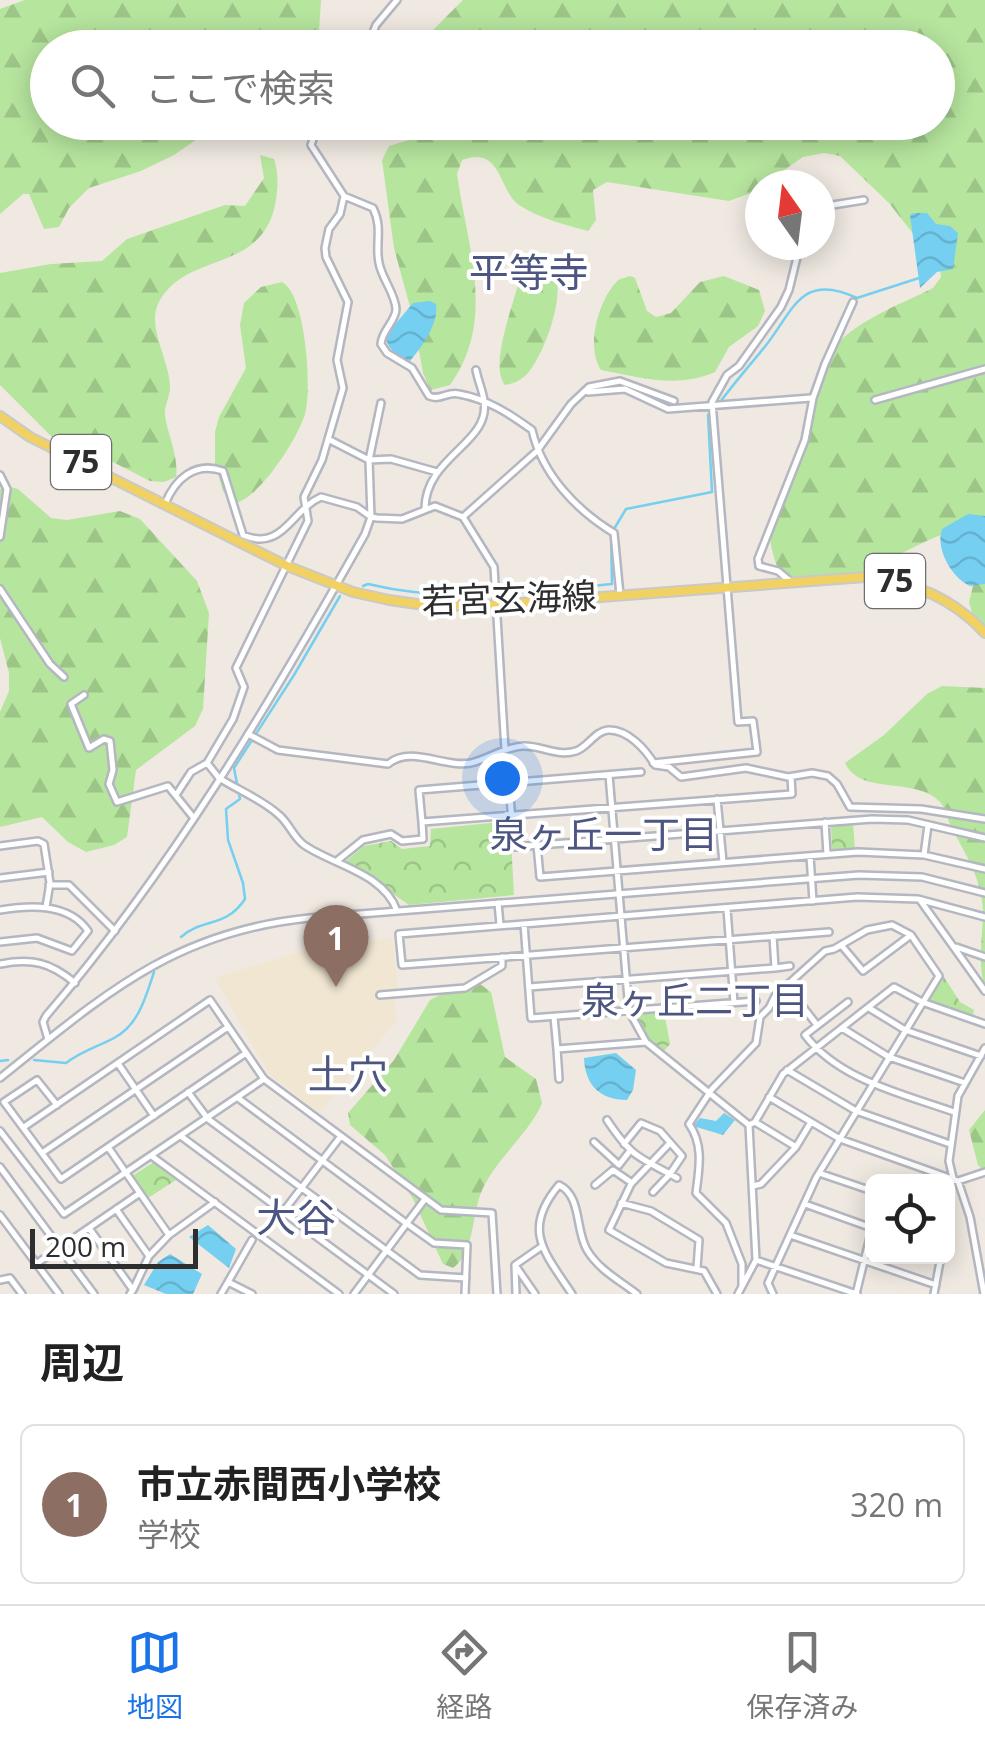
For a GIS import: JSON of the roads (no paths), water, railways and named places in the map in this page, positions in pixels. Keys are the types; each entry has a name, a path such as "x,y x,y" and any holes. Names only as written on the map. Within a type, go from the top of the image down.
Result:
{"main road":[{"name":"若宮玄海線","path":"0,416 16,430 287,566 336,586 404,603 496,606 865,578 898,582 947,602 983,629"}],"street":[{"path":"374,30 396,0"},
{"path":"313,140 311,145 344,196 373,208 377,216 379,263 396,304 396,315 380,344 412,368 428,396 440,399 458,393 502,408 532,430 536,450 567,497 614,533 620,595"},
{"path":"165,504 179,480 190,472 212,467 223,472 236,520 243,535 250,538 280,535 304,505 343,388 337,360 348,302 325,248 344,196"},
{"path":"835,205 864,200"},
{"path":"652,763 757,752 753,721 738,722 712,407 727,375 739,366 781,307 795,260"},
{"path":"790,581 778,571 758,564 805,440 812,398 854,302"},
{"path":"875,400 985,369"},
{"path":"426,508 437,472 451,454 478,432 485,402 476,370"},
{"path":"463,517 536,450 580,394 599,384 620,382 674,401"},
{"path":"580,394 625,389 668,409 812,398"},
{"path":"48,1040 43,1022 115,931 219,778 365,534 370,517 369,460 381,403"},
{"path":"328,439 369,460 391,459 437,472"},
{"path":"0,475 7,488 0,537"},
{"path":"304,505 321,497 357,506 370,517 402,518 442,506 463,517 492,559 505,750"},
{"path":"176,795 191,772 207,762 233,719 243,690 236,668 308,521 304,505"},
{"path":"0,589 50,664 64,676"},
{"path":"84,694 71,704 89,748 110,741 113,770 109,784 117,802 164,786 193,817"},
{"path":"248,734 278,750 379,764 411,756 470,763 524,746 569,753 585,748 601,732 612,730 643,746 652,763 680,776 746,768 791,776 828,776 850,807 902,808 985,819"},
{"path":"207,762 219,778 278,814 304,845 338,860 388,894 398,911"},
{"path":"338,860 363,840 392,834 402,841 423,839 419,790 641,772"},
{"path":"609,775 629,1012 646,1042 710,1094 752,1124 796,1147"},
{"path":"422,822 792,794 791,776"},
{"path":"509,783 514,847 891,818 985,838"},
{"path":"717,799 722,862"},
{"path":"826,822 827,854"},
{"path":"924,855 928,824"},
{"path":"0,846 38,840 44,844 50,885 46,907"},
{"path":"537,846 540,877 858,852 924,855 985,869"},
{"path":"810,856 813,900"},
{"path":"0,878 49,872"},
{"path":"0,1078 127,979 188,946 276,922 811,878 900,875 944,881 985,893"},
{"path":"50,885 69,885 115,931"},
{"path":"829,932 402,965 399,934 881,897 919,900 985,917"},
{"path":"919,900 985,991"},
{"path":"498,903 500,926"},
{"path":"0,910 46,907 63,912 88,931 75,949 68,951 37,938 0,942"},
{"path":"727,909 734,1003"},
{"path":"524,924 531,1018 756,1001"},
{"path":"740,1291 742,1264 726,1222 696,1193 701,1164 698,1136 689,1124 736,1061 756,1043 760,1016 786,985 825,951 867,930 892,925 911,936 939,976 819,1173 768,1283 773,1294"},
{"path":"772,936 775,968"},
{"path":"842,945 862,971 911,936"},
{"path":"953,946 985,958"},
{"path":"380,996 464,988 502,966 502,958"},
{"path":"0,964 41,961 75,983"},
{"path":"529,987 790,966"},
{"path":"786,985 817,1025"},
{"path":"740,1291 756,1260 752,1124 787,1070 894,987 922,1002 985,1024"},
{"path":"24,1127 210,1000 264,1080 441,1210 492,1213 497,1294"},
{"path":"848,1002 805,1035 816,1049 872,1084 954,1112"},
{"path":"869,1008 905,1030 981,1056"},
{"path":"554,1018 560,1079"},
{"path":"42,1153 228,1026"},
{"path":"842,1028 889,1057 965,1083"},
{"path":"557,1049 646,1042"},
{"path":"954,1174 950,1144 954,1112 985,1048"},
{"path":"57,1105 38,1080 4,1102 61,1179 246,1053"},
{"path":"118,1064 154,1116"},
{"path":"787,1070 856,1111 950,1144"},
{"path":"0,1132 64,1214 264,1080"},
{"path":"188,1092 208,1119 420,1276 466,1278"},
{"path":"769,1097 840,1139 938,1174"},
{"path":"238,1098 434,1243 466,1245 465,1294"},
{"path":"608,1120 630,1152 677,1178"},
{"path":"624,1144 641,1122 660,1131 682,1156 653,1192"},
{"path":"753,1186 761,1184 796,1147 810,1122"},
{"path":"283,1212 340,1136"},
{"path":"182,1137 394,1294"},
{"path":"0,1147 7,1141"},
{"path":"594,1142 620,1165 630,1152"},
{"path":"670,1142 632,1183 609,1230 666,1263 696,1268 708,1276 718,1294"},
{"path":"108,1147 169,1235"},
{"path":"152,1156 339,1294"},
{"path":"0,1168 94,1294"},
{"path":"594,1185 613,1170 632,1183"},
{"path":"984,1294 970,1216 955,1180 985,1172"},
{"path":"819,1173 865,1189"},
{"path":"572,1294 541,1247 538,1223 558,1185 572,1195 588,1252 604,1271 637,1294"},
{"path":"36,1264 140,1193"},
{"path":"354,1294 425,1199"},
{"path":"131,1292 148,1256 214,1202"},
{"path":"621,1203 651,1210 699,1240 696,1268"},
{"path":"804,1203 865,1225"},
{"path":"116,1210 148,1256"},
{"path":"0,1215 59,1294"},
{"path":"88,1228 131,1292"},
{"path":"790,1235 936,1285"},
{"path":"221,1294 252,1240"},
{"path":"514,1266 541,1247"},
{"path":"756,1260 856,1294 865,1256"},
{"path":"934,1294 939,1264"},
{"path":"514,1266 516,1294"},
{"path":"514,1266 535,1294"},
{"path":"0,1280 10,1278 22,1294"},
{"path":"228,1282 252,1294"},
{"path":"321,1294 324,1283"}],"water":[{"path":"927,213 936,224 950,226 958,233 953,269 937,272 920,288 910,215"},
{"path":"413,303 436,304 433,326 415,355 406,360 390,348 386,335"},
{"path":"968,514 985,516 985,584 970,586 957,577 941,545 942,529"},
{"path":"616,1053 636,1070 627,1100 601,1094 587,1076 584,1058"},
{"path":"724,1113 735,1120 723,1135 693,1126 700,1118 716,1121"},
{"path":"208,1225 236,1249 229,1268 189,1237"},
{"path":"170,1254 202,1274 193,1294 166,1294 144,1285 158,1262"}],"waterway":[{"path":"718,405 793,307 811,292 824,289 857,298 919,278"},
{"path":"363,586 459,595 612,584 611,534 626,509 712,492 708,415 712,411"},
{"path":"181,937 222,919 245,899 228,840 226,809 240,799 234,768 340,596"},
{"path":"34,1060 66,1063 123,1032 140,1009 154,972"},
{"path":"0,1061 8,1060"}],"place":[{"name":"市立赤間西小学校","path":"336,987"}],"district":[{"name":"平等寺","path":"529,273"},
{"name":"泉ヶ丘一丁目","path":"604,835"},
{"name":"泉ヶ丘二丁目","path":"695,1001"},
{"name":"土穴","path":"348,1075"},
{"name":"大谷","path":"296,1218"}]}
